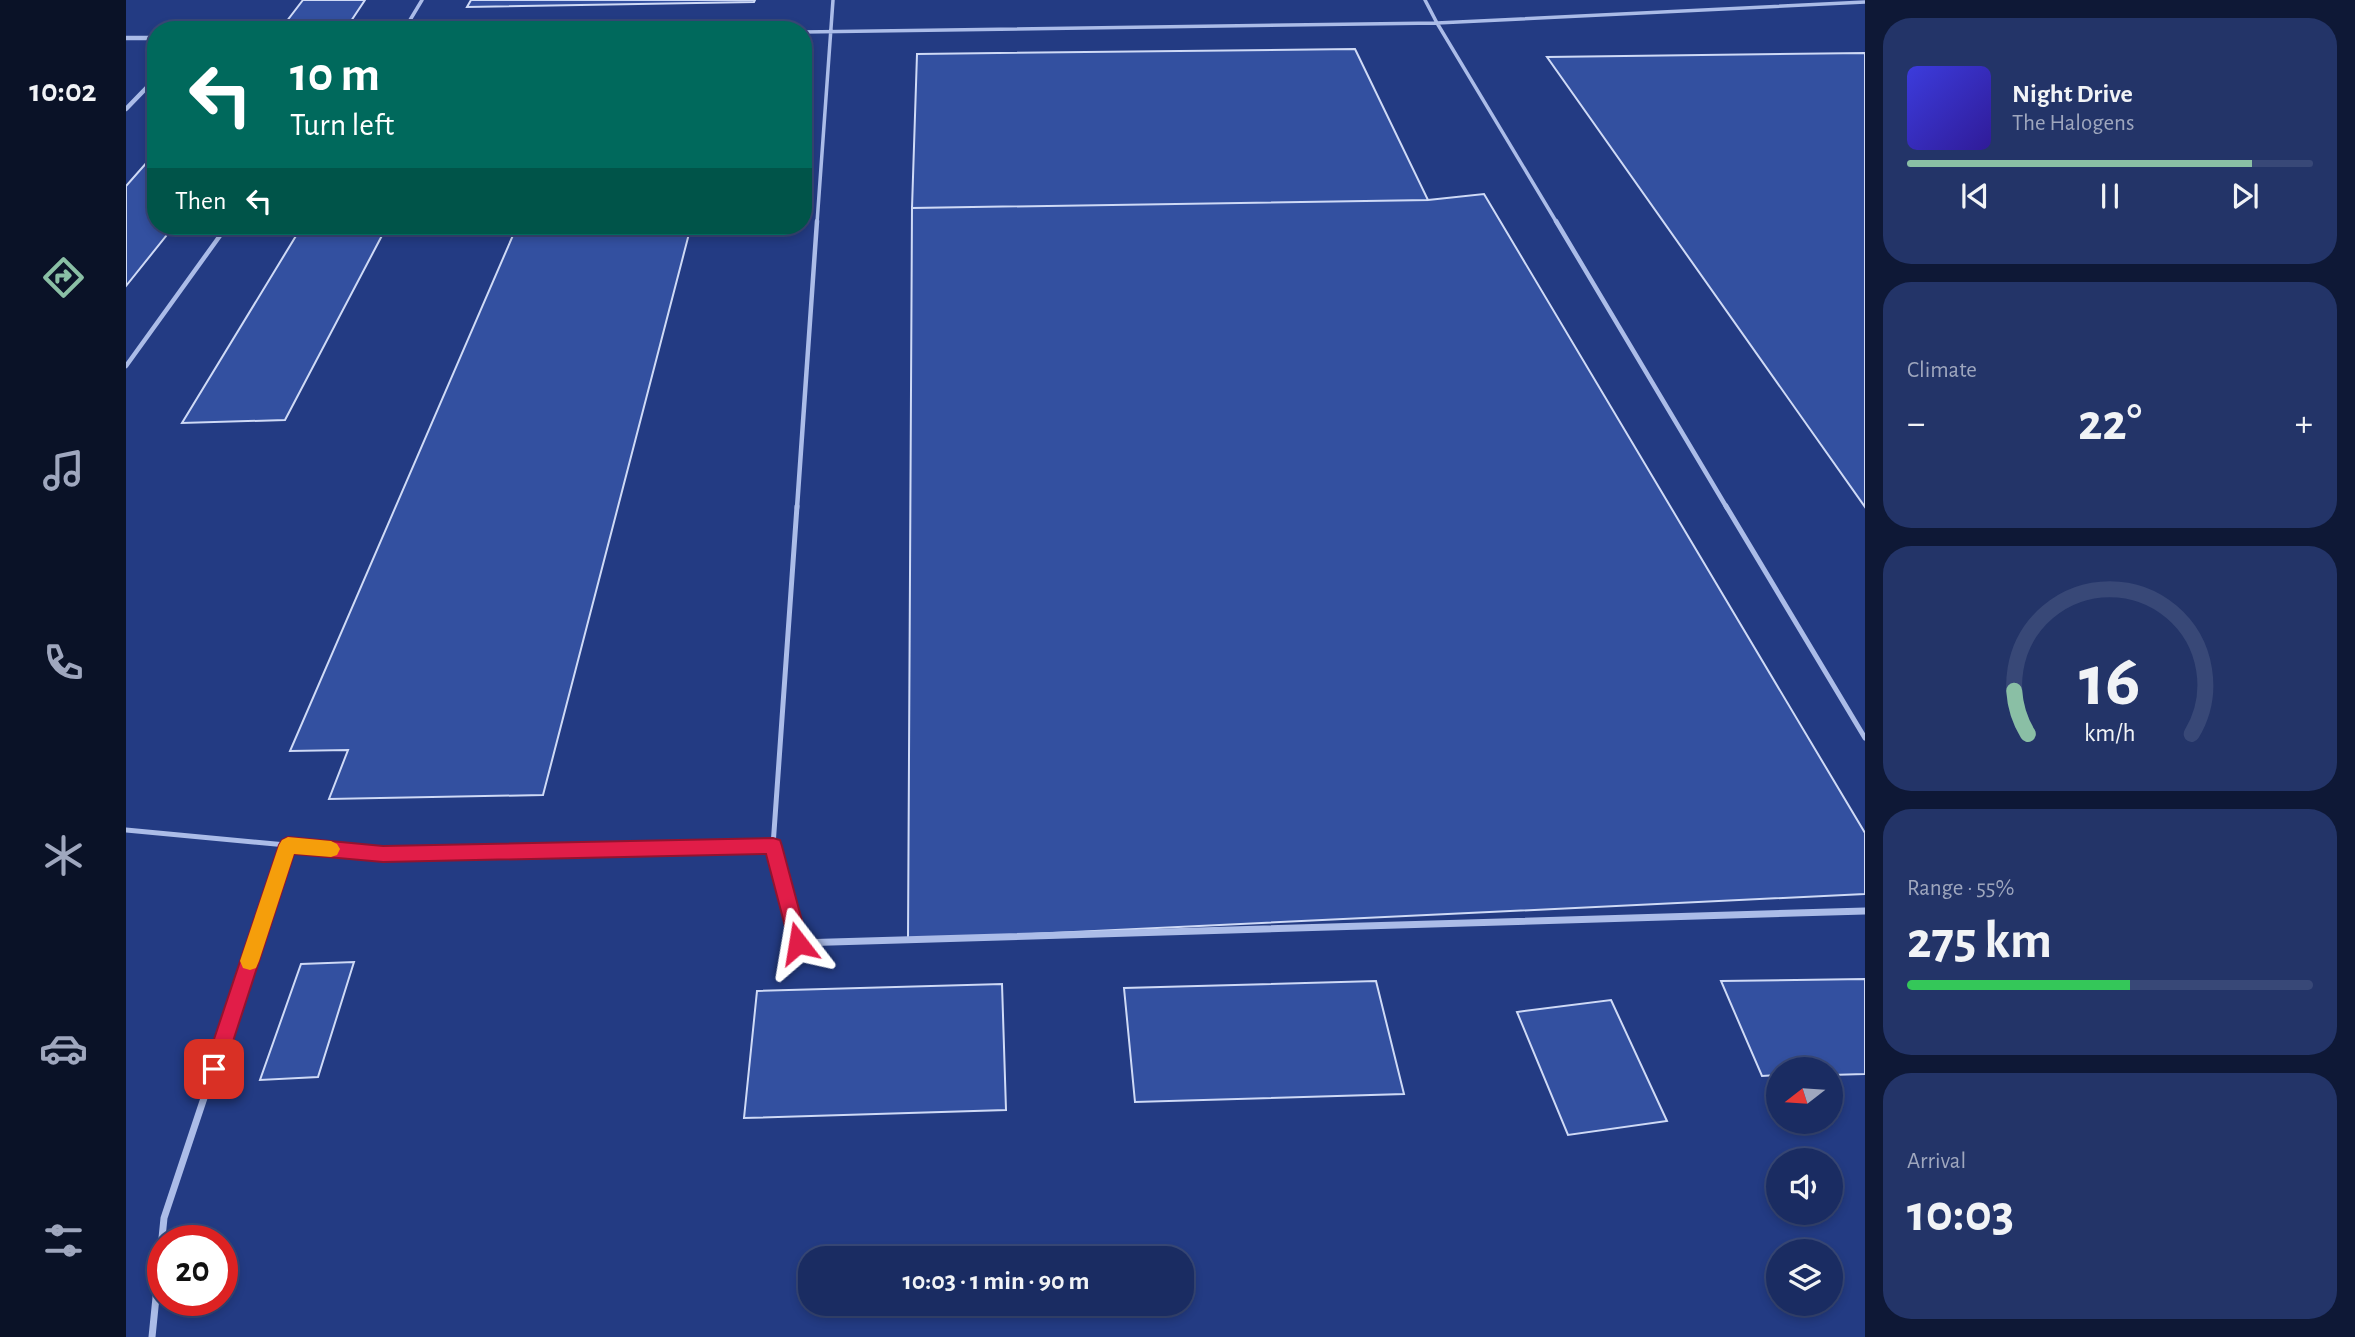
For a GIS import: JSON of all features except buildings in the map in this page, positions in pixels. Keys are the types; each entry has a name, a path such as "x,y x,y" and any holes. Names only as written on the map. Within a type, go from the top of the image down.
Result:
{"street":[{"path":"126,38 147,38"},
{"path":"126,109 147,87"}],"lane":[{"path":"409,21 422,0"},
{"path":"833,0 773,846 798,943 1865,911"},
{"path":"1425,0 1865,738"},
{"path":"812,32 1437,23 1865,2"},
{"path":"126,366 221,235"},
{"path":"126,830 383,854 773,846"},
{"path":"152,1337 164,1218 288,845"}],"slow traffic":[{"path":"250,961 288,845 331,849"}],"route":[{"path":"214,1069 288,845 383,854 773,846 798,943"}]}
